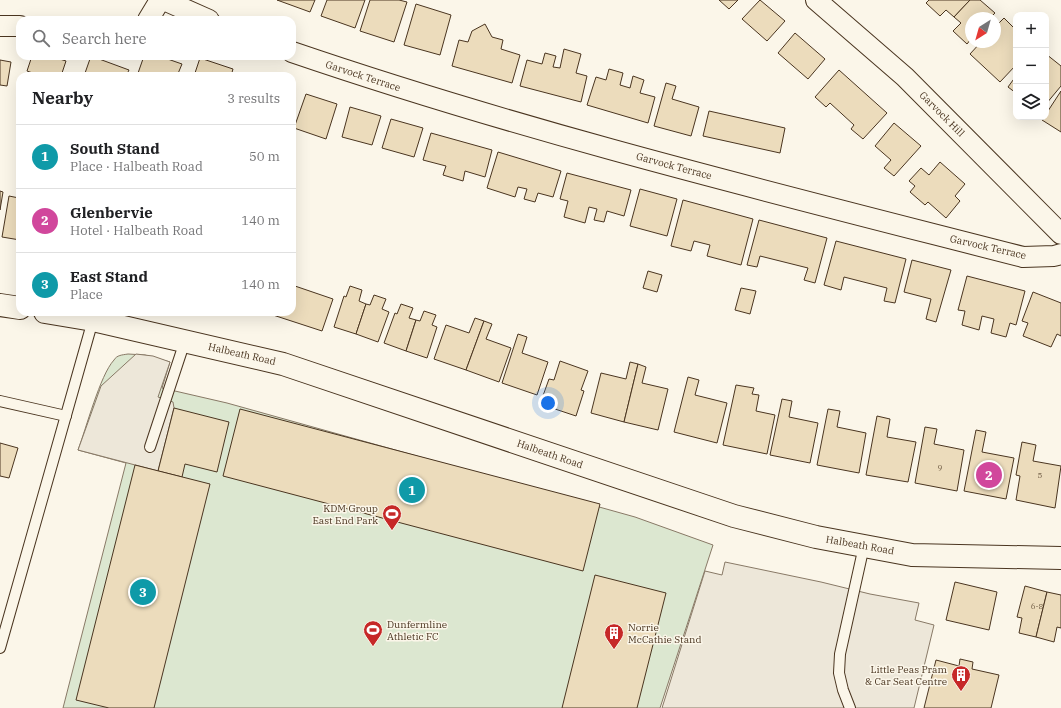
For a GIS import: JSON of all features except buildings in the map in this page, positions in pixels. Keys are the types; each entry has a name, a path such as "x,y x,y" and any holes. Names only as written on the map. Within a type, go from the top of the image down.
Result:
{"main road":[{"path":"0,305 16,307"},
{"name":"Halbeath Road","path":"69,316 93,320 283,364 734,516 816,537 912,555 1061,558"}],"street":[{"path":"150,16 160,0"},
{"path":"164,0 200,16"},
{"name":"Garvock Hill","path":"816,0 905,77 1061,234"},
{"path":"0,26 16,26"},
{"name":"Garvock Terrace","path":"296,53 394,87 686,170 1023,257 1054,256 1061,254"}],"lane":[{"path":"0,648 93,320"},
{"path":"150,447 185,341"},
{"path":"0,401 66,416"},
{"path":"850,708 843,690 839,673 840,654 864,546"}],"green space":[{"name":"KDM Group East End Park","path":"128,354 145,355 170,362 162,388 227,403 635,517 713,545 660,708 63,708 126,463 78,450 94,403 109,367 115,358"}],"shaded area":[{"path":"136,354 153,356 170,362 158,397 173,402 174,408 158,471 78,450 101,386"},
{"path":"725,562 870,594 919,603 915,620 934,625 914,708 662,708 705,571 722,575"}],"place":[{"name":"Glenbervie","path":"989,475"},
{"name":"South Stand","path":"412,490"},
{"name":"KDM Group East End Park","path":"392,531"},
{"name":"East Stand","path":"143,592"},
{"name":"Dunfermline Athletic FC","path":"373,647"},
{"name":"Norrie McCathie Stand","path":"614,650"},
{"name":"Little Peas Pram & Car Seat Centre","path":"961,692"}]}
